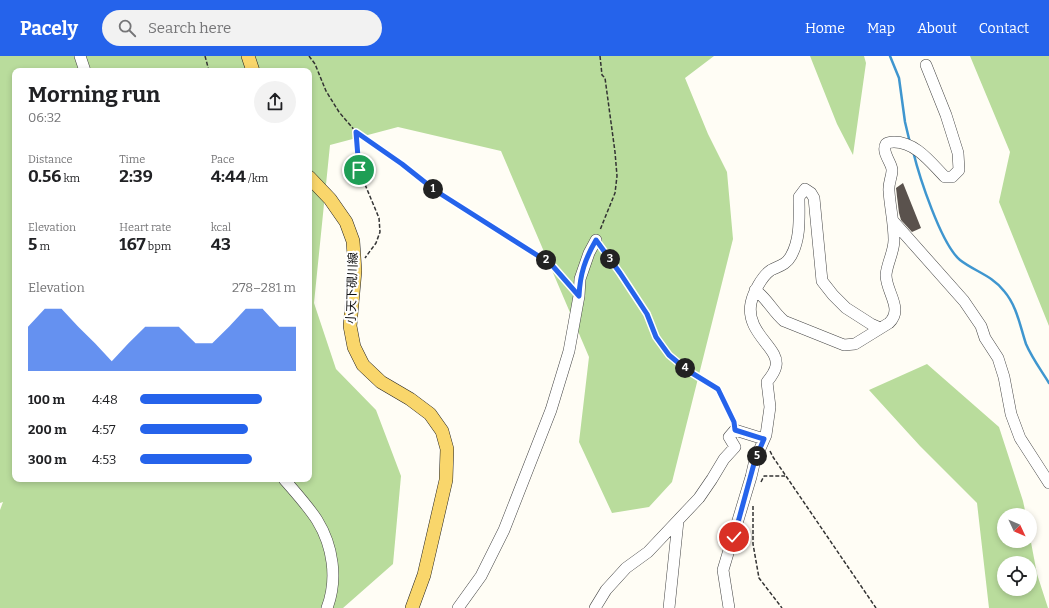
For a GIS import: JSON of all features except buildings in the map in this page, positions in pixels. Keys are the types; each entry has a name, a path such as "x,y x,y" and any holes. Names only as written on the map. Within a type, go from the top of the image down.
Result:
{"main road":[{"path":"248,56 252,68"},
{"name":"小天下硯川線","path":"312,180 330,199 346,222 353,241 355,271 350,326 354,347 363,365 381,382 410,399 430,414 442,430 447,449 446,480 424,575 412,608"}],"street":[{"path":"80,56 84,68"},
{"path":"755,290 761,294 784,321 844,345 854,344 889,324 893,319 895,315 886,274 893,250 894,240 893,221 888,189 892,170 886,155 886,144 889,142 896,142 908,144 916,149 945,177 952,177 959,170 958,153 946,115 926,65"},
{"path":"729,608 723,570 734,537 755,460 766,435 770,407 767,382 775,371 777,360 776,356 760,336 753,324 751,304 755,290 770,271 784,265 790,257 797,242 799,232 799,197 805,189 811,193 814,198 822,281 846,308 880,328"},
{"path":"893,221 964,301 981,326 985,338 998,358 1004,377 1011,414 1020,438 1049,483"},
{"path":"458,608 481,576 512,513 551,410 569,351 579,296 580,280 589,253 596,240"},
{"path":"595,608 606,590 626,568 648,552 699,498 724,459 735,447 729,437 735,430 764,439"},
{"path":"286,482 317,520 330,548 334,575 327,608"},
{"path":"669,608 678,521"}],"path":[{"path":"205,56 208,68"},
{"path":"309,56 315,64 326,91 339,112 356,132 402,164 436,191 551,264 579,296"},
{"path":"600,56 615,152 617,176 615,193 596,240 647,314 656,337 669,355 687,370 718,389 734,422 735,430"},
{"path":"355,271 376,243 380,232 379,218 359,170 356,132"},
{"path":"764,439 785,476 876,608"},
{"path":"760,483 764,476 785,476"},
{"path":"753,503 753,544 759,578 782,608"}],"green space":[{"path":"0,56 714,56 685,78 708,134 727,172 733,239 672,482 649,507 612,513 579,442 589,357 501,151 398,127 330,145 314,303 336,369 376,410 401,476 393,564 343,608 0,608 0,510 3,502 0,503"},
{"path":"810,56 864,56 866,63 853,155 837,124"},
{"path":"970,56 1049,56 1049,326 999,202 1010,152"},
{"path":"927,364 999,427 1023,501 1024,508 997,508 997,548 1032,548 1034,556 997,556 997,596 1037,596 1037,574 1048,608 989,608 977,503 920,446 869,390"}],"waterway":[{"path":"890,56 899,78 905,122 910,143"},
{"path":"913,151 925,192 945,240 960,260 1000,286 1012,303 1028,349 1049,383"}],"route":[{"path":"359,170 356,132 458,206 551,264 579,296 580,280 589,253 596,240 647,314 656,337 669,355 687,370 718,389 734,422 735,430 764,439 755,460 734,537"}]}
